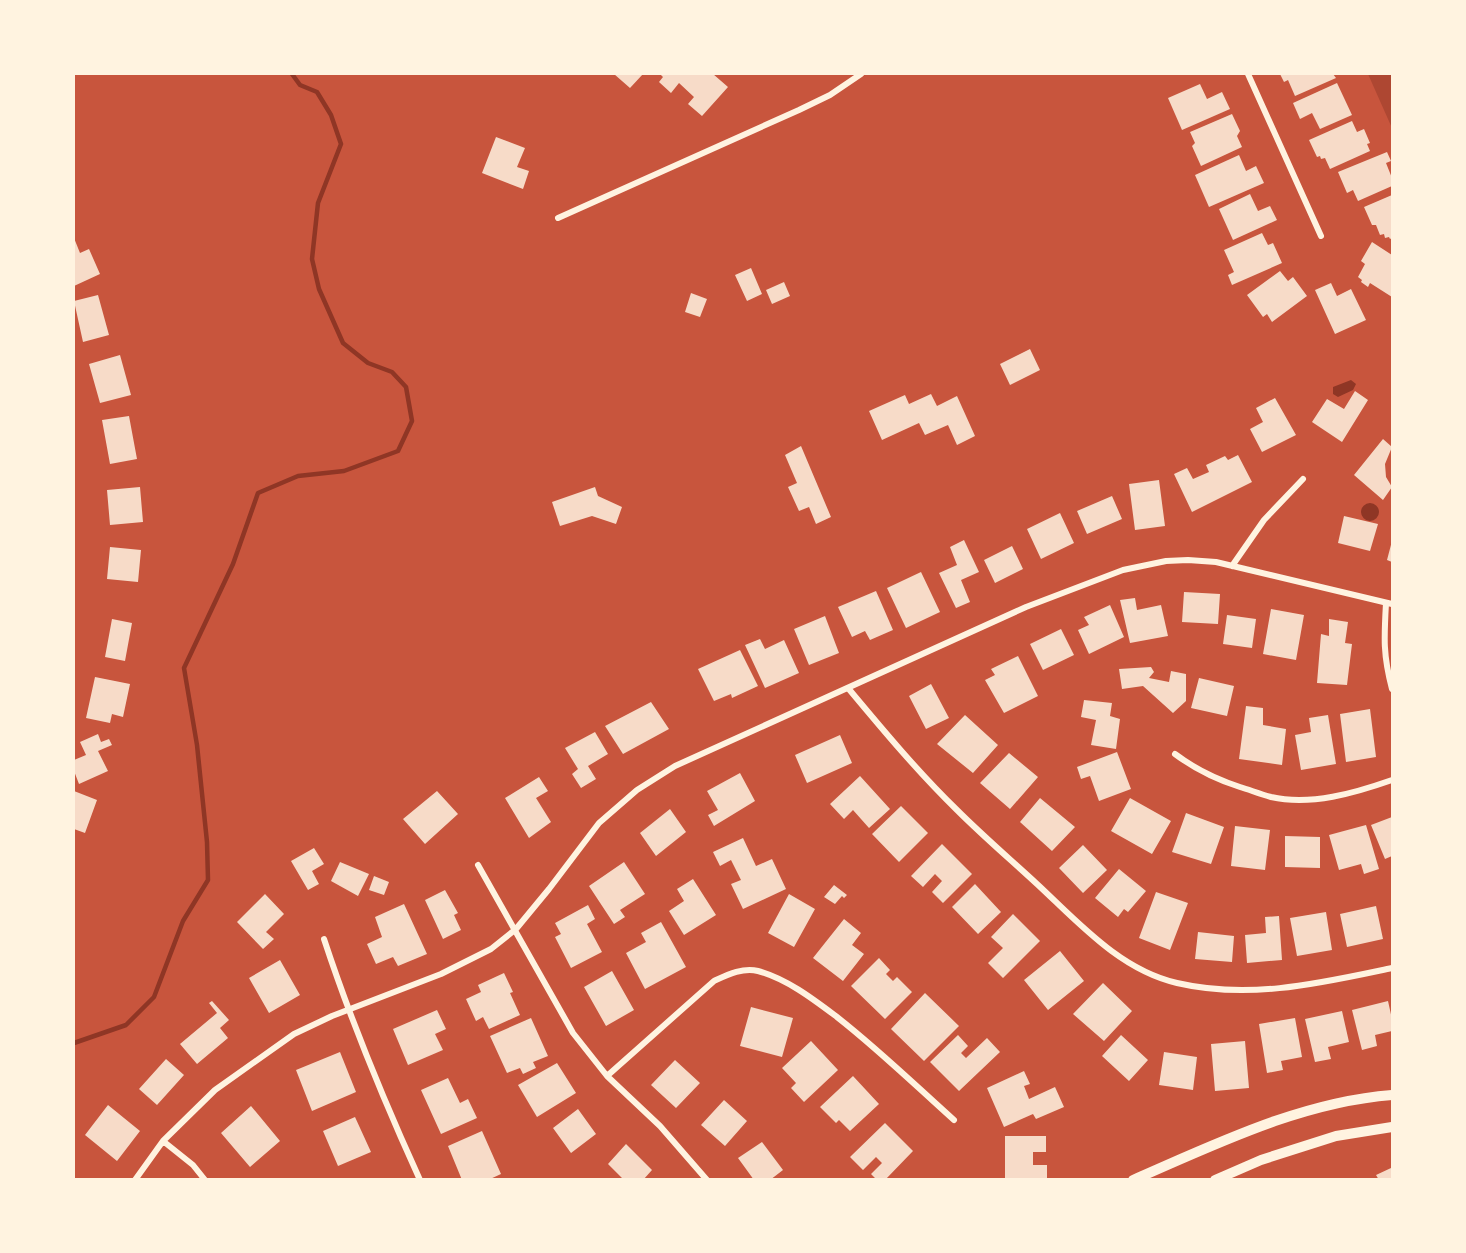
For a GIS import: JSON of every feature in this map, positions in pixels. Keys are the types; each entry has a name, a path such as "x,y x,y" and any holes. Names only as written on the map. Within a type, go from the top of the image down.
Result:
{"main road":[{"path":"1133,1179 1239,1134 1308,1111 1392,1095"},
{"path":"1215,1179 1261,1160 1336,1136 1392,1127"}],"street":[{"path":"558,218 799,110 830,95 861,74"},
{"path":"1248,74 1321,236"},
{"path":"1232,566 1264,520 1303,479"},
{"path":"135,1179 163,1141 215,1089 294,1034 332,1016 451,969 491,949 516,929 599,823 637,790 675,766 1026,607 1123,570 1166,561 1188,560 1232,566 1389,604 1384,654 1392,689"},
{"path":"848,688 902,753 957,810 1080,924 1116,954 1144,971 1185,985 1206,989 1246,991 1300,987 1392,968"},
{"path":"1175,754 1194,768 1216,779 1271,797 1293,800 1358,792 1392,780"},
{"path":"478,865 573,1034 607,1076 660,1126 707,1179"},
{"path":"324,939 378,1083 420,1179"},
{"path":"607,1076 714,981 731,972 756,970 783,981 816,1001 876,1048 954,1120"},
{"path":"163,1141 193,1165 205,1179"}],"shaded area":[{"path":"1368,74 1392,74 1392,128"},
{"path":"1351,380 1356,384 1353,390 1338,397 1333,394 1333,387"},
{"path":"1370,503 1376,506 1379,512 1376,518 1370,521 1364,518 1361,512 1364,506"}],"building":[{"path":"614,74 643,74 630,88"},
{"path":"660,74 713,74 728,87 702,116 688,104 694,97 679,83 671,93 659,82 663,77"},
{"path":"1280,74 1333,74 1336,78 1295,96 1288,80 1284,82"},
{"path":"1337,83 1352,115 1320,129 1312,113 1300,119 1293,103"},
{"path":"1200,84 1207,99 1222,92 1230,109 1182,130 1168,98"},
{"path":"1232,114 1240,131 1237,136 1242,147 1201,166 1192,146 1195,143 1190,132"},
{"path":"1352,121 1357,132 1364,129 1370,143 1367,144 1370,151 1330,169 1325,158 1317,157 1309,140"},
{"path":"496,137 525,148 517,167 529,171 523,189 482,173"},
{"path":"1387,152 1391,161 1386,163 1392,178 1392,186 1358,201 1353,190 1347,193 1338,172"},
{"path":"1239,155 1246,171 1256,166 1264,183 1209,207 1195,175"},
{"path":"1250,194 1258,211 1270,206 1277,220 1233,240 1219,209"},
{"path":"1392,195 1392,238 1390,239 1385,238 1384,234 1380,235 1376,225 1372,225 1364,207"},
{"path":"1262,233 1268,245 1273,243 1282,263 1232,285 1228,275 1234,272 1224,250"},
{"path":"74,238 80,253 89,249 100,274 74,286"},
{"path":"1372,242 1392,255 1392,297 1370,283 1368,287 1358,277 1365,264 1361,261"},
{"path":"751,268 762,294 747,301 735,275"},
{"path":"1280,271 1288,281 1293,277 1307,296 1272,322 1267,314 1263,317 1247,295"},
{"path":"784,282 790,296 772,304 766,290"},
{"path":"1331,283 1337,296 1351,289 1366,320 1335,334 1315,290"},
{"path":"691,293 707,299 700,317 685,312"},
{"path":"98,295 109,335 83,342 74,301"},
{"path":"1030,349 1040,370 1010,385 1000,364"},
{"path":"120,355 131,395 100,403 89,364"},
{"path":"1355,391 1368,400 1342,442 1312,422 1327,399 1344,409"},
{"path":"931,394 937,406 957,396 975,436 957,445 948,425 925,435 919,423 882,440 869,411 905,395 909,404"},
{"path":"1275,398 1296,435 1262,452 1250,429 1263,422 1256,408"},
{"path":"129,416 137,459 110,464 102,420"},
{"path":"1383,439 1392,447 1385,464 1386,477 1392,487 1383,500 1354,475"},
{"path":"801,446 831,517 816,524 809,507 799,511 788,487 797,483 785,455"},
{"path":"1238,455 1252,482 1192,512 1174,474 1187,468 1193,479 1209,472 1206,465 1225,456 1228,460"},
{"path":"1159,480 1165,526 1135,530 1129,484"},
{"path":"140,487 143,522 110,525 107,490"},
{"path":"595,487 598,496 622,507 616,524 592,516 560,526 552,502"},
{"path":"1112,496 1122,519 1087,534 1077,511"},
{"path":"1060,513 1074,543 1041,559 1027,529"},
{"path":"1344,516 1378,524 1370,551 1338,543"},
{"path":"964,540 979,572 961,580 970,602 956,608 939,573 957,565 950,547"},
{"path":"1392,541 1392,562 1387,560"},
{"path":"1012,546 1023,569 995,583 984,560"},
{"path":"110,547 141,550 138,582 107,579"},
{"path":"921,572 940,612 906,628 887,588"},
{"path":"876,591 893,630 870,640 865,631 852,637 838,607"},
{"path":"1184,592 1220,594 1218,624 1182,622"},
{"path":"1135,598 1137,610 1161,605 1168,636 1130,643 1120,600"},
{"path":"1110,605 1124,637 1089,654 1078,630 1089,625 1084,617"},
{"path":"1271,609 1304,615 1296,660 1263,654"},
{"path":"1227,615 1256,619 1252,648 1223,644"},
{"path":"825,616 839,653 809,665 794,629"},
{"path":"112,619 132,623 125,661 105,657"},
{"path":"1329,619 1348,622 1345,643 1352,644 1347,685 1317,683 1321,634 1329,636"},
{"path":"1061,629 1074,655 1043,670 1030,644"},
{"path":"760,639 765,649 784,640 799,673 765,688 745,645"},
{"path":"740,650 758,686 732,698 731,694 714,701 698,669"},
{"path":"1018,656 1038,696 1004,713 985,680 995,675 991,669"},
{"path":"1151,667 1154,672 1149,678 1169,682 1171,671 1186,674 1186,701 1173,713 1143,686 1122,689 1119,669"},
{"path":"95,677 130,684 123,717 112,714 110,723 86,718"},
{"path":"1199,678 1234,686 1227,716 1191,708"},
{"path":"931,684 949,718 926,729 909,696"},
{"path":"1084,700 1112,703 1110,716 1120,719 1116,749 1091,745 1096,720 1081,717"},
{"path":"651,702 669,729 623,754 605,726"},
{"path":"1246,706 1263,708 1263,725 1286,729 1282,765 1239,759"},
{"path":"1370,709 1376,757 1346,762 1340,714"},
{"path":"965,715 998,745 973,773 937,744"},
{"path":"1328,715 1336,764 1301,770 1295,735 1311,732 1309,718"},
{"path":"595,732 608,754 588,766 596,779 581,788 572,774 578,769 565,748"},
{"path":"98,734 101,742 109,739 112,745 98,751 108,771 79,784 74,771 74,760 86,755 80,742"},
{"path":"840,735 852,763 807,783 795,755"},
{"path":"1117,752 1131,789 1099,801 1090,776 1081,779 1077,767"},
{"path":"1009,753 1038,777 1010,809 980,783"},
{"path":"740,773 755,801 714,826 708,815 718,810 707,791"},
{"path":"860,776 890,809 869,828 853,810 844,819 830,804"},
{"path":"539,777 548,791 536,798 551,822 529,838 505,798"},
{"path":"74,791 97,800 85,833 74,829"},
{"path":"437,791 458,814 425,844 403,819"},
{"path":"1040,798 1075,827 1052,851 1020,822"},
{"path":"1130,798 1171,821 1152,854 1111,831"},
{"path":"901,806 928,833 899,862 872,834"},
{"path":"670,809 686,832 656,856 640,833"},
{"path":"1186,813 1224,827 1211,864 1172,852"},
{"path":"1392,817 1392,856 1385,859 1371,825"},
{"path":"1366,825 1379,869 1364,874 1361,864 1339,870 1329,835"},
{"path":"1235,826 1270,830 1265,870 1231,866"},
{"path":"1285,836 1320,837 1320,868 1285,867"},
{"path":"743,838 756,866 772,859 786,889 743,909 731,884 741,880 731,860 720,866 713,852"},
{"path":"942,844 972,874 943,903 932,892 942,881 935,874 923,887 911,876"},
{"path":"1083,845 1107,870 1083,893 1059,868"},
{"path":"314,848 324,864 312,871 319,884 308,890 291,861"},
{"path":"340,862 369,874 358,896 331,881"},
{"path":"624,862 645,894 620,910 625,917 614,924 589,886"},
{"path":"1119,869 1146,891 1128,912 1124,909 1118,917 1095,898"},
{"path":"374,876 389,882 384,895 369,890"},
{"path":"693,879 716,915 684,935 669,911 684,901 677,889"},
{"path":"975,884 1001,912 978,934 952,907"},
{"path":"834,885 847,895 844,898 842,896 835,904 824,897"},
{"path":"445,890 458,913 454,915 461,930 443,939 425,900"},
{"path":"1156,892 1188,903 1170,950 1139,938"},
{"path":"265,894 284,914 266,932 274,939 263,949 237,922"},
{"path":"789,894 815,909 794,947 768,933"},
{"path":"404,904 427,954 398,966 393,957 376,964 367,944 382,937 375,917"},
{"path":"588,905 595,919 587,924 602,952 571,968 555,937 561,934 555,923"},
{"path":"1376,906 1383,939 1347,947 1340,914"},
{"path":"1326,912 1332,950 1297,956 1290,918"},
{"path":"1013,914 1040,941 1003,978 988,963 1003,948 991,937"},
{"path":"1279,916 1282,960 1247,963 1245,935 1266,933 1265,917"},
{"path":"844,919 861,933 852,945 864,954 843,981 813,958"},
{"path":"661,922 686,967 645,989 626,953 646,942 641,933"},
{"path":"1198,932 1234,936 1232,962 1195,959"},
{"path":"1060,951 1084,981 1048,1010 1024,980"},
{"path":"879,958 890,970 886,974 893,981 897,977 912,992 885,1019 851,986"},
{"path":"280,960 300,995 269,1013 249,978"},
{"path":"612,971 634,1010 606,1026 584,987"},
{"path":"504,973 520,1015 489,1029 483,1017 476,1021 466,999 481,992 478,985"},
{"path":"1103,983 1132,1011 1104,1041 1073,1014"},
{"path":"925,993 959,1026 924,1061 891,1029"},
{"path":"212,1001 229,1020 220,1028 228,1038 197,1064 180,1044 217,1013 209,1003"},
{"path":"1388,1001 1392,1031 1375,1035 1377,1046 1362,1050 1352,1010"},
{"path":"751,1007 793,1018 782,1057 740,1046"},
{"path":"437,1010 446,1029 435,1034 443,1050 408,1065 393,1029"},
{"path":"1342,1011 1349,1042 1328,1047 1331,1059 1315,1062 1305,1019"},
{"path":"531,1018 548,1056 533,1062 536,1068 523,1074 520,1068 507,1073 490,1036"},
{"path":"1295,1018 1302,1057 1281,1061 1283,1070 1267,1073 1259,1024"},
{"path":"958,1035 968,1046 961,1053 966,1058 987,1038 1000,1052 959,1091 930,1062"},
{"path":"1121,1035 1148,1060 1129,1081 1102,1056"},
{"path":"811,1041 838,1070 804,1102 791,1088 796,1083 782,1068"},
{"path":"1245,1041 1249,1088 1215,1091 1211,1044"},
{"path":"340,1052 356,1092 312,1111 296,1070"},
{"path":"1164,1052 1197,1057 1193,1090 1159,1085"},
{"path":"166,1059 184,1075 157,1105 139,1089"},
{"path":"675,1060 700,1083 676,1108 651,1085"},
{"path":"557,1063 576,1093 537,1117 518,1085"},
{"path":"1024,1071 1030,1084 1024,1086 1029,1099 1055,1087 1064,1107 1036,1119 1033,1114 1004,1127 987,1088"},
{"path":"853,1076 879,1104 850,1131 839,1120 836,1123 820,1107"},
{"path":"448,1078 460,1103 468,1099 477,1118 441,1134 421,1090"},
{"path":"724,1100 747,1121 725,1146 701,1125"},
{"path":"108,1105 140,1131 117,1161 85,1135"},
{"path":"251,1106 280,1141 250,1167 221,1133"},
{"path":"578,1109 596,1134 571,1153 553,1128"},
{"path":"355,1117 371,1152 338,1166 323,1131"},
{"path":"885,1123 913,1151 885,1180 877,1180 871,1174 882,1163 876,1157 863,1170 850,1157"},
{"path":"482,1131 501,1174 488,1180 462,1180 448,1146"},
{"path":"1005,1136 1046,1136 1046,1152 1033,1152 1033,1165 1047,1165 1047,1180 1005,1180"},
{"path":"762,1142 783,1170 770,1180 754,1180 738,1158"},
{"path":"626,1144 652,1170 643,1180 620,1180 622,1178 608,1164"},
{"path":"1391,1168 1392,1180 1379,1180 1376,1175"}],"waterway":[{"path":"74,1043 126,1025 154,997 183,921 208,880 207,842 197,745 184,668 233,564 258,493 298,476 344,471 398,451 412,421 406,387 392,372 368,363 343,343 319,289 312,259 318,203 341,144 331,115 317,92 300,85 292,74"}]}
